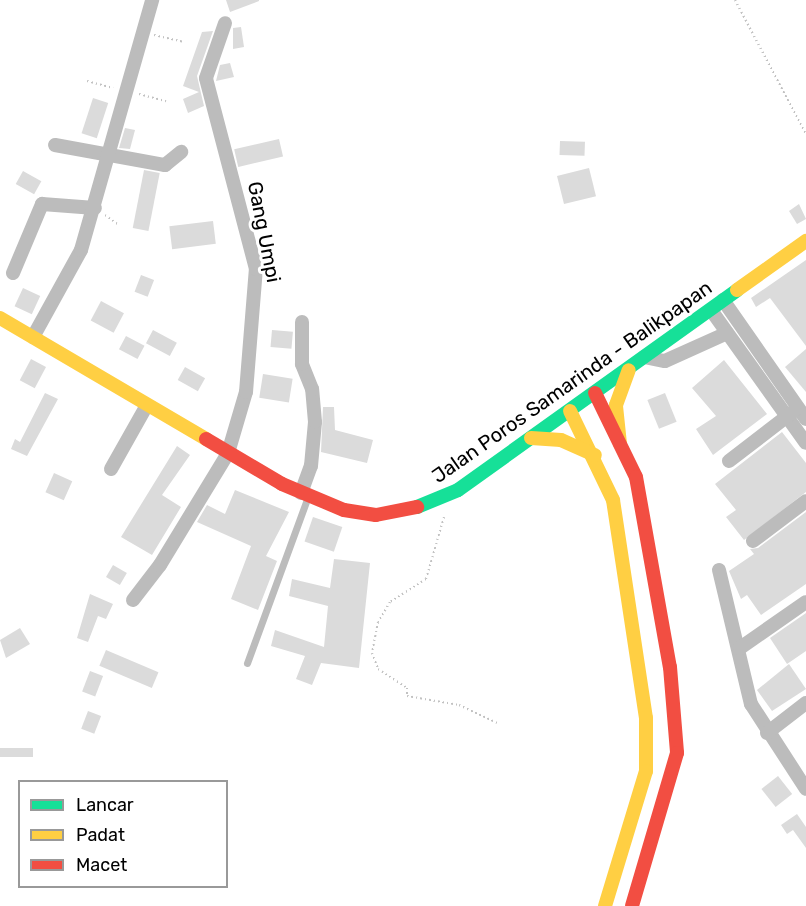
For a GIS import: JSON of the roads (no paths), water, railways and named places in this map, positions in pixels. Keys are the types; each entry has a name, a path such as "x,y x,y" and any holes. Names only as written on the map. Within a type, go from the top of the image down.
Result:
{"main road":[{"name":"Jalan Poros Samarinda - Balikpapan","path":"0,318 228,453 305,495 376,515 410,511 440,500 629,370 806,241"},
{"path":"620,444 616,405 629,370"},
{"path":"595,393 636,477 670,666 677,753 666,803 632,906"},
{"path":"570,411 595,455 610,488 646,718 648,756 631,833 605,906"},
{"path":"531,438 561,440 595,455"},
{"path":"610,488 636,477"}],"street":[{"path":"33,336 81,250 95,208 108,152 152,0"},
{"name":"Gang Umpi","path":"133,600 160,565 228,453 246,392 258,288 206,78 225,23"},
{"path":"55,145 108,152 165,165 181,152"},
{"path":"13,273 42,204 95,208"},
{"path":"723,300 799,412 806,442"},
{"path":"711,309 729,336 799,412"},
{"path":"302,322 302,364 312,389 315,422 311,466 305,495"},
{"path":"644,357 665,361 743,329"},
{"path":"111,469 147,405"},
{"path":"729,461 799,412"},
{"path":"753,541 806,501"},
{"path":"719,570 740,648 751,704 767,733 806,789"},
{"path":"740,648 806,602"},
{"path":"767,733 806,703"}],"lane":[{"path":"247,663 305,495"}]}
